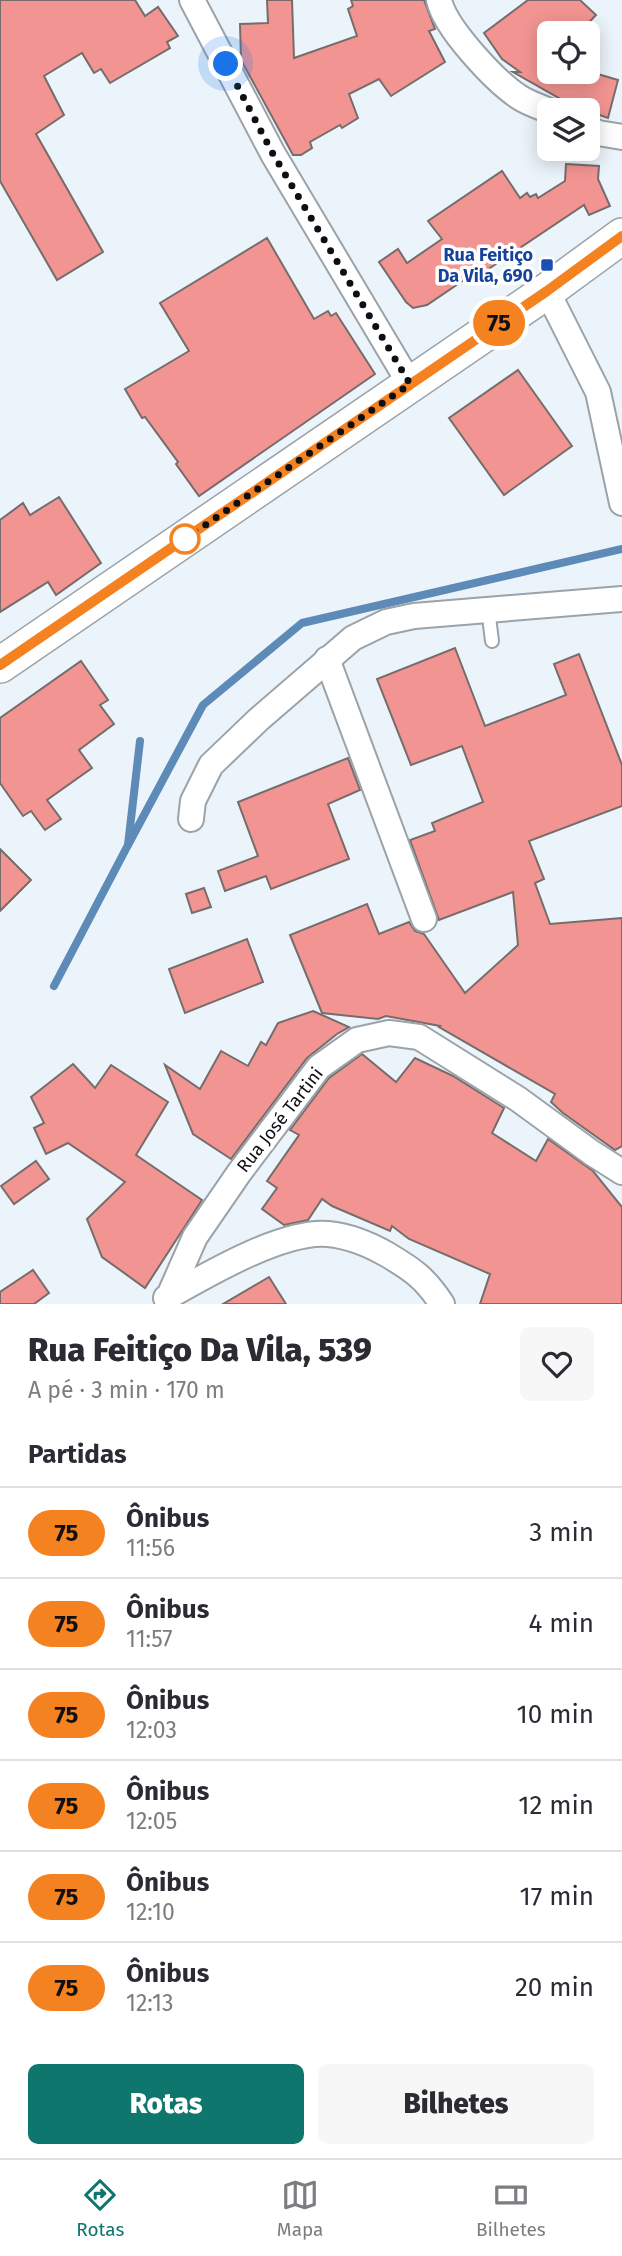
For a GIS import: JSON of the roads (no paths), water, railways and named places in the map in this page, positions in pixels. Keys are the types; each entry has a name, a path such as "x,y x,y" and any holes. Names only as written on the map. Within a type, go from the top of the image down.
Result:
{"street":[{"path":"439,0 441,11 469,50 520,98 537,105"},
{"path":"193,1 273,154 410,384"},
{"path":"600,133 622,137"},
{"path":"0,665 547,291 622,236"},
{"path":"547,291 598,392 619,471 622,503"},
{"path":"191,818 193,801 211,765 257,719 353,638 386,622 414,616 622,599"},
{"path":"327,659 424,919"},
{"name":"Rua José Tartini","path":"162,1300 195,1237 239,1173 319,1067 357,1040 389,1033 419,1037 507,1092 622,1172"},
{"path":"162,1300 233,1262 282,1241 326,1234 367,1242 416,1271 442,1304"}],"lane":[{"path":"488,609 492,641"}],"waterway":[{"path":"128,845 203,705 302,623 622,549"},
{"path":"54,986 128,845 140,741"}],"place":[{"name":"Rua Feitiço Da Vila, 690","path":"547,265"}]}
